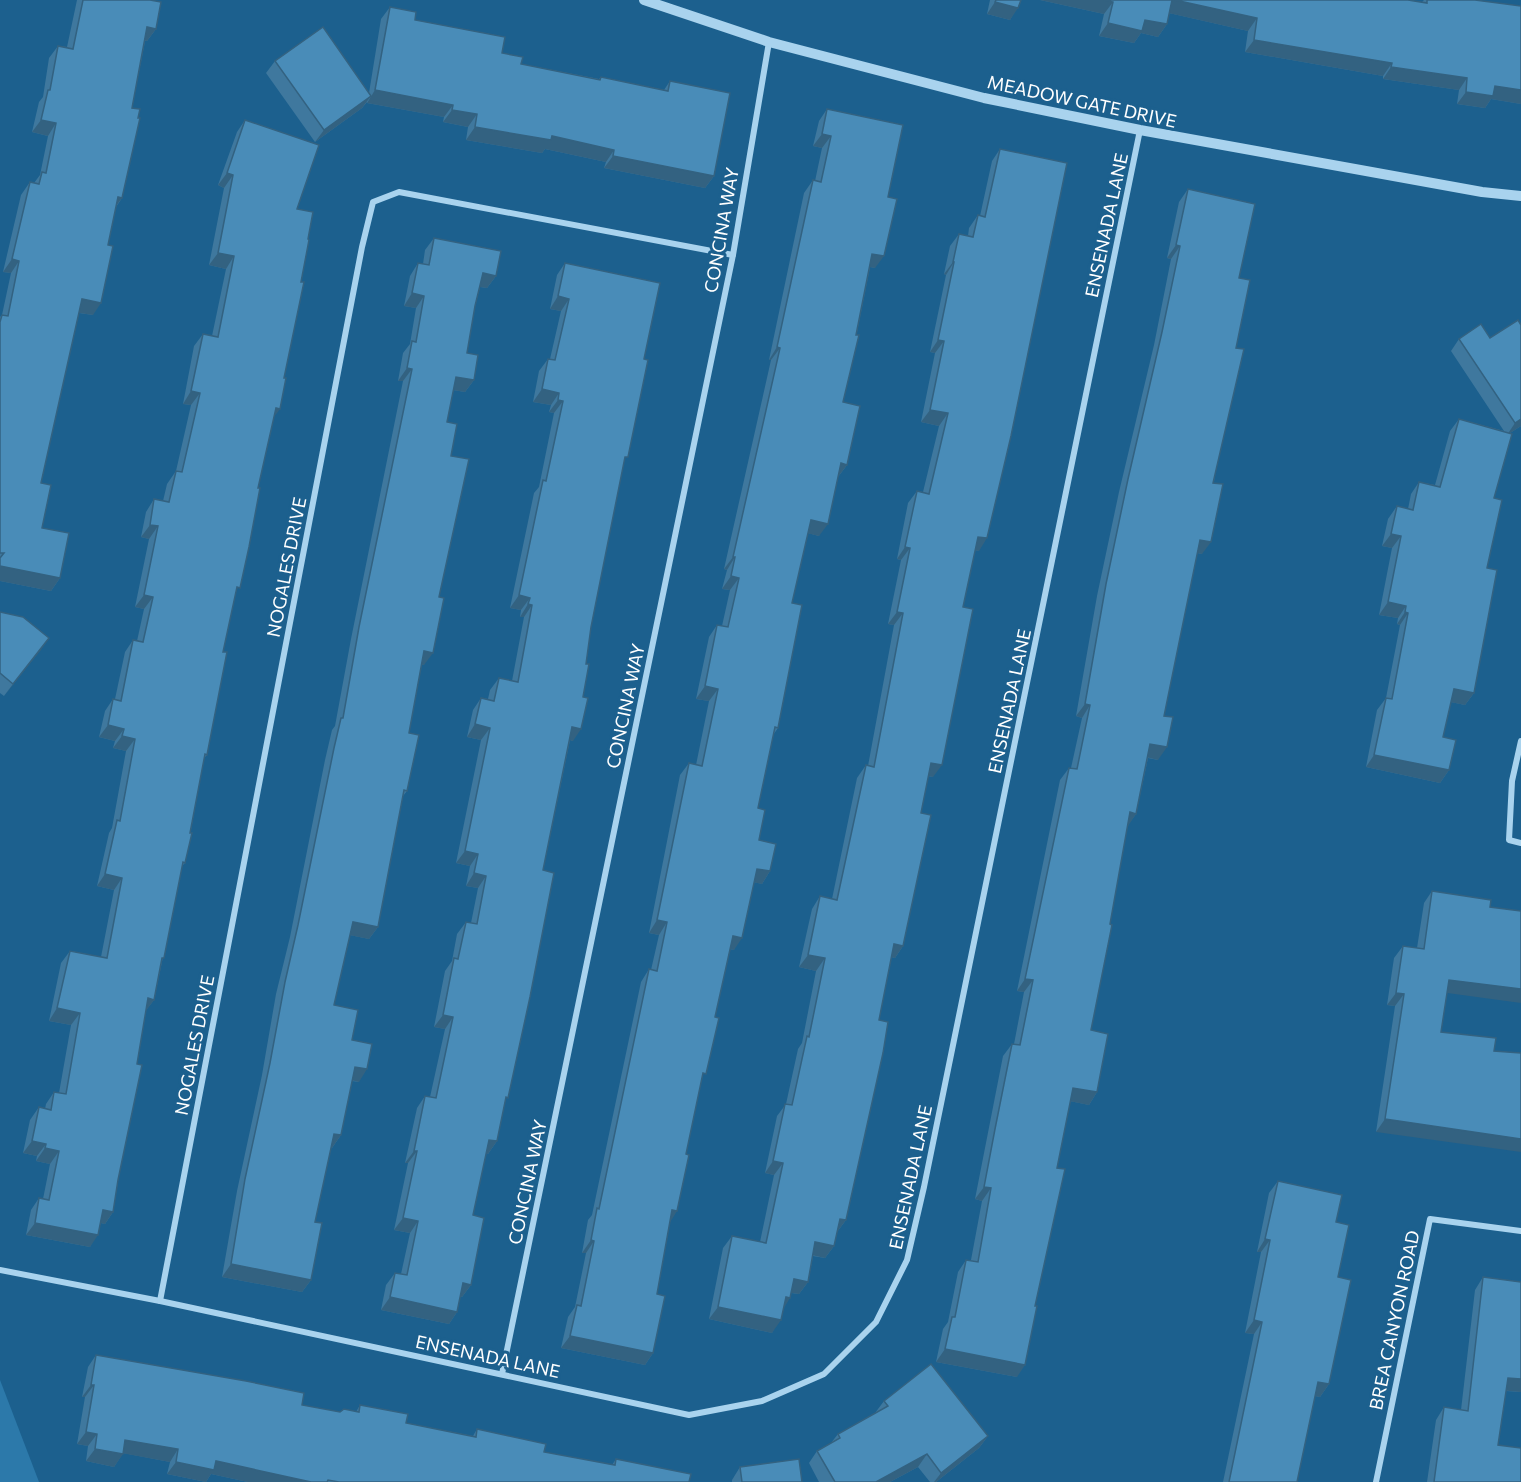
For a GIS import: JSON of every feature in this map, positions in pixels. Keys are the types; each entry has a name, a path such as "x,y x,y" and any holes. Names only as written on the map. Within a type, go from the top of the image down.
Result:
{"street":[{"name":"MEADOW GATE DRIVE","path":"644,0 770,42 984,98 1140,130 1482,192 1521,196"},
{"name":"CONCINA WAY","path":"502,1374 733,255 770,42"},
{"name":"ENSENADA LANE","path":"0,1270 160,1301 689,1415 762,1401 824,1374 876,1322 907,1260 924,1187 1140,130"},
{"name":"NOGALES DRIVE","path":"160,1301 362,247 373,202 399,192 733,255"},
{"path":"1521,741 1512,781 1509,840 1521,843"},
{"name":"BREA CANYON ROAD","path":"1376,1482 1430,1219 1521,1231"}],"shaded area":[{"path":"0,1380 39,1482 0,1482"}],"building":[{"path":"83,0 161,2 156,29 147,27 132,108 140,109 138,118 140,118 122,198 118,197 108,245 113,246 101,303 82,299 41,483 51,485 42,528 69,533 60,578 0,566 0,558 4,553 0,553 0,322 2,315 8,316 19,261 12,259 30,182 39,184 42,172 46,173 56,123 41,120 48,90 50,90 58,46 73,49"},
{"path":"996,0 1021,0 1018,8 995,2"},
{"path":"1104,0 1172,0 1167,24 1145,20 1142,31 1108,23 1113,2"},
{"path":"1175,0 1408,0 1427,3 1427,0 1475,0 1521,6 1521,90 1495,86 1493,96 1466,92 1467,78 1391,67 1392,63 1254,40 1257,18"},
{"path":"390,7 416,12 415,20 505,37 502,53 523,57 521,64 668,91 670,81 730,93 714,176 613,156 614,150 552,136 551,140 475,127 477,114 452,110 453,105 375,90"},
{"path":"323,27 371,96 324,130 275,61"},
{"path":"827,109 903,125 888,197 897,199 884,256 872,254 856,335 859,335 843,402 860,406 847,465 841,463 828,524 811,520 792,603 802,605 778,728 775,727 758,808 765,810 759,840 776,844 770,871 757,869 742,938 733,936 715,1017 719,1018 706,1074 703,1073 677,1211 672,1210 657,1294 665,1296 653,1353 570,1336 577,1305 581,1306 594,1241 591,1240 597,1208 599,1209 649,969 657,971 667,922 657,920 689,763 702,766 718,689 705,686 717,625 728,627 739,578 731,576 735,557 733,557 780,348 777,347 813,180 821,182 831,136 822,134"},
{"path":"245,120 319,145 297,209 313,212 301,282 304,282 284,378 286,378 280,409 276,408 258,488 260,488 249,547 240,588 237,587 223,652 227,652 207,755 205,754 190,833 192,833 185,863 183,862 154,1000 148,998 137,1064 142,1065 113,1212 103,1210 98,1235 35,1223 39,1198 49,1200 59,1151 45,1148 46,1144 32,1141 39,1107 51,1110 54,1092 66,1094 80,1013 57,1008 70,951 107,958 122,878 105,874 117,820 120,821 135,739 122,736 124,729 108,725 113,699 121,701 133,640 143,642 153,597 144,595 158,526 150,525 154,499 169,502 176,471 182,472 200,393 191,391 203,334 218,337 234,256 218,253 233,175 227,173"},
{"path":"1000,149 1067,163 1011,436 987,538 978,537 963,607 973,609 942,765 931,763 921,813 931,815 903,946 894,944 879,1020 888,1022 883,1053 846,1220 840,1219 834,1246 815,1242 808,1282 794,1279 790,1298 786,1297 781,1320 718,1307 732,1236 766,1243 783,1163 773,1161 785,1104 792,1105 825,958 808,955 820,896 837,900 866,765 874,767 903,613 897,612 910,548 905,547 917,491 929,494 948,413 930,410 944,341 938,340 953,262 959,234 973,237 978,215 985,217"},
{"path":"1188,189 1255,204 1239,278 1250,280 1236,348 1244,349 1213,483 1223,484 1211,542 1200,540 1164,716 1173,717 1167,747 1150,744 1136,814 1130,812 1110,924 1112,925 1091,1030 1108,1034 1097,1092 1073,1088 1057,1168 1065,1169 1035,1306 1037,1306 1025,1365 945,1349 952,1317 955,1317 966,1260 978,1262 991,1188 984,1187 995,1129 1012,1044 1020,1045 1033,980 1025,979 1069,768 1077,769 1090,705 1085,704 1106,584 1180,246 1176,245"},
{"path":"434,238 501,251 496,276 483,273 475,306 467,353 478,355 474,380 456,377 447,422 457,424 451,456 469,459 439,597 444,598 433,653 424,651 409,733 419,735 407,791 404,790 378,927 353,922 334,1005 358,1010 352,1040 372,1044 367,1069 355,1067 341,1135 334,1134 315,1222 322,1223 311,1280 231,1264 245,1179 334,748 341,718 343,718 359,627 412,369 407,368 412,341 416,342 424,296 412,293 418,263 429,265"},
{"path":"565,263 660,283 644,359 648,360 628,457 625,457 591,627 586,664 589,664 583,697 588,698 581,729 572,727 543,870 554,873 530,997 497,1141 489,1140 473,1215 484,1218 471,1285 463,1283 457,1312 390,1297 395,1273 407,1275 418,1221 403,1218 417,1151 414,1151 425,1096 436,1098 453,1017 443,1015 454,958 458,959 466,922 477,924 486,876 474,873 478,854 465,851 490,728 475,724 481,698 494,701 499,678 518,682 532,605 528,604 530,598 519,595 543,480 546,481 563,401 558,400 559,393 542,389 548,359 555,360 569,299 558,296"},
{"path":"1518,320 1521,325 1521,419 1515,423 1459,339 1481,324 1490,338"},
{"path":"1459,419 1512,434 1494,498 1502,500 1487,568 1497,570 1474,693 1454,689 1443,737 1456,740 1449,770 1374,755 1386,698 1392,699 1408,613 1405,612 1406,606 1388,602 1401,536 1391,534 1397,506 1413,510 1419,482 1440,487"},
{"path":"0,612 23,617 49,638 13,684 0,673"},
{"path":"1432,891 1491,900 1490,907 1521,911 1521,989 1449,980 1441,1032 1496,1038 1494,1051 1521,1053 1521,1139 1385,1119 1404,994 1396,993 1403,946 1424,949"},
{"path":"1278,1181 1342,1195 1336,1222 1349,1225 1338,1277 1351,1280 1329,1384 1318,1382 1297,1482 1229,1482 1262,1322 1254,1320 1270,1240 1265,1239"},
{"path":"1483,1277 1521,1282 1521,1379 1508,1378 1498,1445 1521,1448 1521,1482 1434,1482 1444,1407 1468,1411"},
{"path":"96,1355 304,1393 302,1405 340,1412 344,1409 359,1412 360,1405 408,1414 406,1423 476,1437 477,1429 546,1444 544,1452 615,1465 616,1459 691,1474 689,1482 339,1482 328,1480 327,1482 311,1482 216,1461 214,1470 176,1462 178,1449 125,1440 123,1454 95,1449 97,1434 86,1432 94,1385 91,1385"},
{"path":"931,1364 988,1436 941,1473 927,1454 876,1482 835,1482 817,1451 840,1438 838,1434 888,1406 884,1401"},
{"path":"799,1459 802,1482 742,1482 740,1467"}]}
